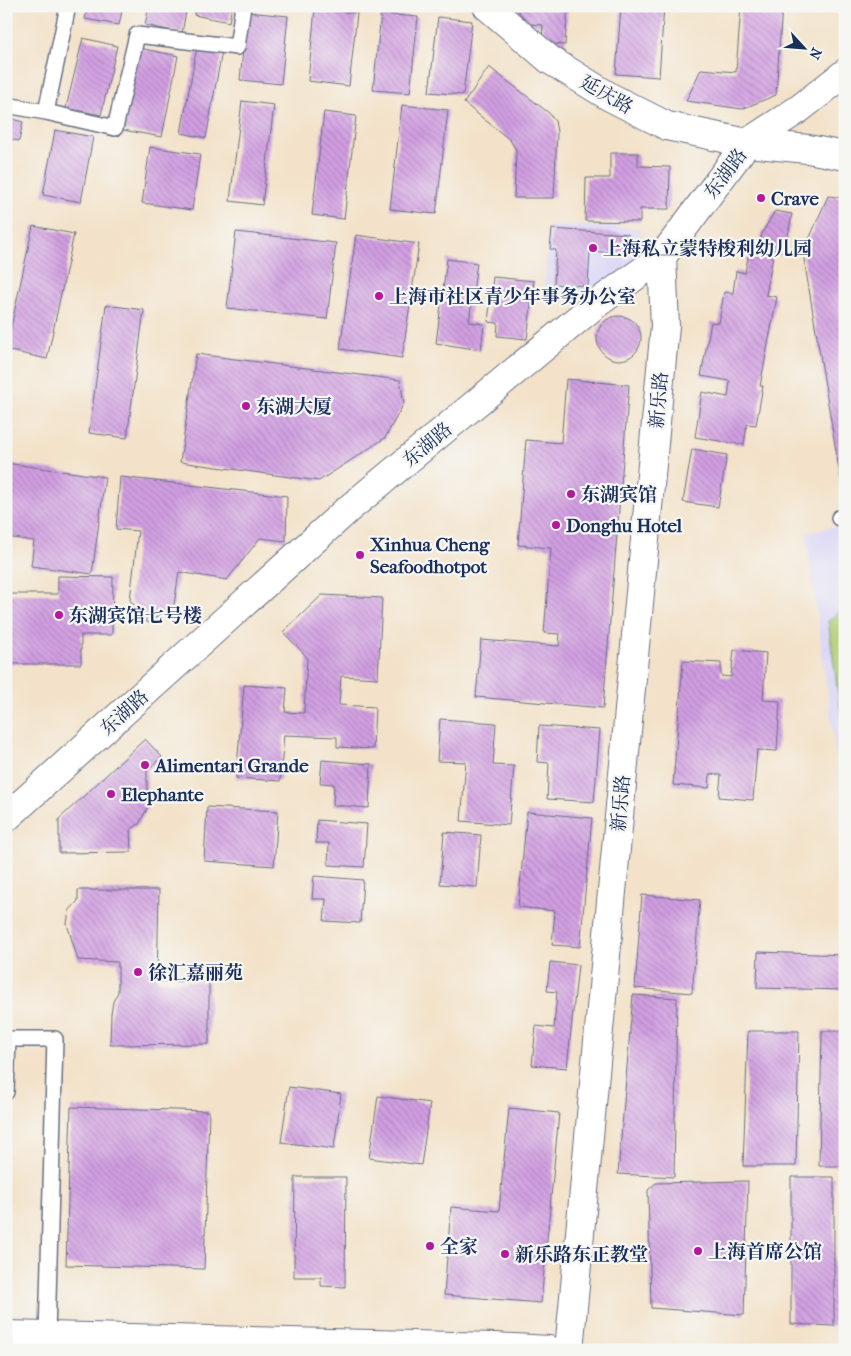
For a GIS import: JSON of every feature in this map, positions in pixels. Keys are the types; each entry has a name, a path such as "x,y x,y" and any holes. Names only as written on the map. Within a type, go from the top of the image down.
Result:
{"street":[{"name":"延庆路","path":"485,6 550,60 610,97 667,126 747,143 808,149 845,156"},
{"name":"东湖路","path":"6,818 346,511 596,304 662,256 747,143 799,109 845,73"},
{"name":"新乐路","path":"569,1350 665,326 662,256"},
{"path":"6,1335 495,1347 549,1350"}],"lane":[{"path":"46,112 68,6"},
{"path":"6,105 115,128 137,35 237,47 243,6"},
{"path":"6,1092 8,1039 55,1039 47,1336"}],"shaded area":[{"name":"上海私立蒙特梭利幼儿园","path":"549,225 641,228 637,268 590,300 543,300"},
{"path":"845,525 845,821 806,533"}],"green space":[{"path":"845,607 845,743 828,621"}],"building":[{"path":"88,6 123,6 119,25 85,19"},
{"path":"149,6 187,6 182,33 145,25"},
{"path":"196,6 232,6 229,22 194,15"},
{"path":"517,6 568,6 565,45 542,43 543,25 530,24 517,10"},
{"path":"621,6 664,6 659,77 616,74"},
{"path":"741,6 782,6 776,95 742,109 686,101 701,69 736,72"},
{"path":"315,9 357,13 349,86 308,81"},
{"path":"247,12 288,16 281,84 240,80"},
{"path":"381,14 418,17 410,93 373,90"},
{"path":"438,17 472,21 463,95 429,92"},
{"path":"83,38 117,46 101,115 66,108"},
{"path":"197,47 222,51 206,138 181,133"},
{"path":"139,48 178,56 162,137 123,130"},
{"path":"489,67 549,113 555,121 557,132 554,198 514,198 516,150 510,140 464,103"},
{"path":"242,101 274,105 262,205 230,201"},
{"path":"402,105 448,110 436,214 390,209"},
{"path":"324,112 356,116 344,219 312,215"},
{"path":"6,117 23,122 19,141 9,139 7,145"},
{"path":"55,130 93,137 81,202 43,195"},
{"path":"150,147 200,154 192,210 142,203"},
{"path":"610,153 638,153 638,166 670,167 669,209 640,209 640,222 585,221 586,178 610,178"},
{"path":"828,196 845,198 845,486 842,487 803,253"},
{"path":"775,211 792,214 785,252 774,250 766,295 777,297 760,386 763,386 756,425 747,424 744,445 695,437 702,392 728,397 730,381 701,376 711,322 719,323 724,292 733,293 736,271 745,273 749,252 758,254 762,233"},
{"path":"33,226 74,234 47,359 6,350"},
{"path":"552,229 628,234 627,254 590,251 588,286 554,284 556,250 550,249"},
{"path":"236,232 336,243 327,319 227,308"},
{"name":"上海市社区青少年事务办公室","path":"356,235 419,244 402,358 340,349"},
{"path":"447,259 477,263 469,322 484,324 481,350 436,343"},
{"path":"493,277 534,281 527,339 497,336 498,323 488,322"},
{"path":"106,305 144,310 127,438 89,433"},
{"path":"619,316 631,320 637,326 641,338 637,350 631,356 619,360 607,356 601,350 597,338 601,326 607,320"},
{"path":"196,354 400,380 404,403 385,438 319,481 180,462"},
{"name":"东湖宾馆","path":"566,379 629,385 603,708 476,697 481,640 559,646 560,634 544,633 551,548 518,545 526,440 561,443"},
{"path":"692,449 727,455 718,507 683,502"},
{"path":"6,463 105,477 92,574 31,566 34,541 6,537"},
{"path":"120,477 287,496 286,541 260,538 227,580 179,572 174,605 148,623 130,600 138,531 116,529"},
{"name":"东湖宾馆七号楼","path":"58,576 113,577 112,635 81,635 81,664 6,664 6,594 58,594"},
{"path":"322,595 382,598 378,678 341,676 339,705 375,707 373,749 337,747 337,737 284,735 280,781 236,778 244,685 287,688 285,712 304,713 307,657 283,632"},
{"path":"734,650 766,653 763,700 780,701 777,751 757,750 753,800 719,797 721,775 710,774 709,788 673,785 683,661 721,663 721,676 731,677"},
{"path":"440,719 496,723 493,765 514,766 509,825 461,821 466,762 437,761"},
{"path":"539,726 600,730 594,802 547,799 549,763 537,762"},
{"path":"145,739 162,757 147,770 147,809 139,824 130,830 131,852 59,853 59,819"},
{"path":"322,760 371,764 369,808 333,805 334,784 320,783"},
{"path":"207,807 278,811 274,866 204,861"},
{"path":"527,812 592,818 580,947 552,945 555,911 518,907"},
{"path":"317,820 367,824 364,867 328,865 329,843 316,843"},
{"path":"444,832 481,835 477,887 440,884"},
{"path":"314,876 363,880 360,923 324,921 326,899 312,899"},
{"name":"徐汇嘉丽苑","path":"78,890 159,890 157,981 209,982 209,1044 110,1045 111,1014 113,1002 118,992 118,962 78,960 67,924 69,911 78,901"},
{"path":"642,895 700,900 692,993 635,988"},
{"path":"758,952 845,955 845,990 757,988"},
{"path":"550,962 578,965 567,1068 532,1065 536,1026 554,1028 557,992 547,991"},
{"path":"633,995 677,998 674,1177 618,1174"},
{"path":"748,1031 799,1031 796,1166 743,1166"},
{"path":"822,1031 845,1031 845,1166 819,1166"},
{"path":"289,1087 341,1094 334,1149 281,1142"},
{"path":"378,1096 430,1103 421,1165 369,1158"},
{"path":"71,1107 209,1111 204,1269 66,1265"},
{"name":"新乐路东正教堂","path":"509,1108 559,1113 541,1303 444,1295 451,1207 499,1211"},
{"path":"295,1177 346,1177 345,1287 321,1286 321,1277 294,1277"},
{"path":"791,1177 834,1177 834,1326 791,1324"},
{"name":"上海首席公馆","path":"748,1181 744,1315 651,1308 648,1190 656,1183"}],"place":[{"name":"Crave","path":"761,198"},
{"name":"上海私立蒙特梭利幼儿园","path":"593,248"},
{"name":"上海市社区青少年事务办公室","path":"379,296"},
{"name":"东湖大厦","path":"246,406"},
{"name":"东湖宾馆","path":"571,494"},
{"name":"Donghu Hotel","path":"556,525"},
{"name":"Xinhua Cheng Seafoodhotpot","path":"360,555"},
{"name":"东湖宾馆七号楼","path":"59,615"},
{"name":"Alimentari Grande","path":"145,765"},
{"name":"Elephante","path":"111,794"},
{"name":"徐汇嘉丽苑","path":"138,972"},
{"name":"全家","path":"430,1246"},
{"name":"上海首席公馆","path":"698,1251"},
{"name":"新乐路东正教堂","path":"505,1254"}]}
